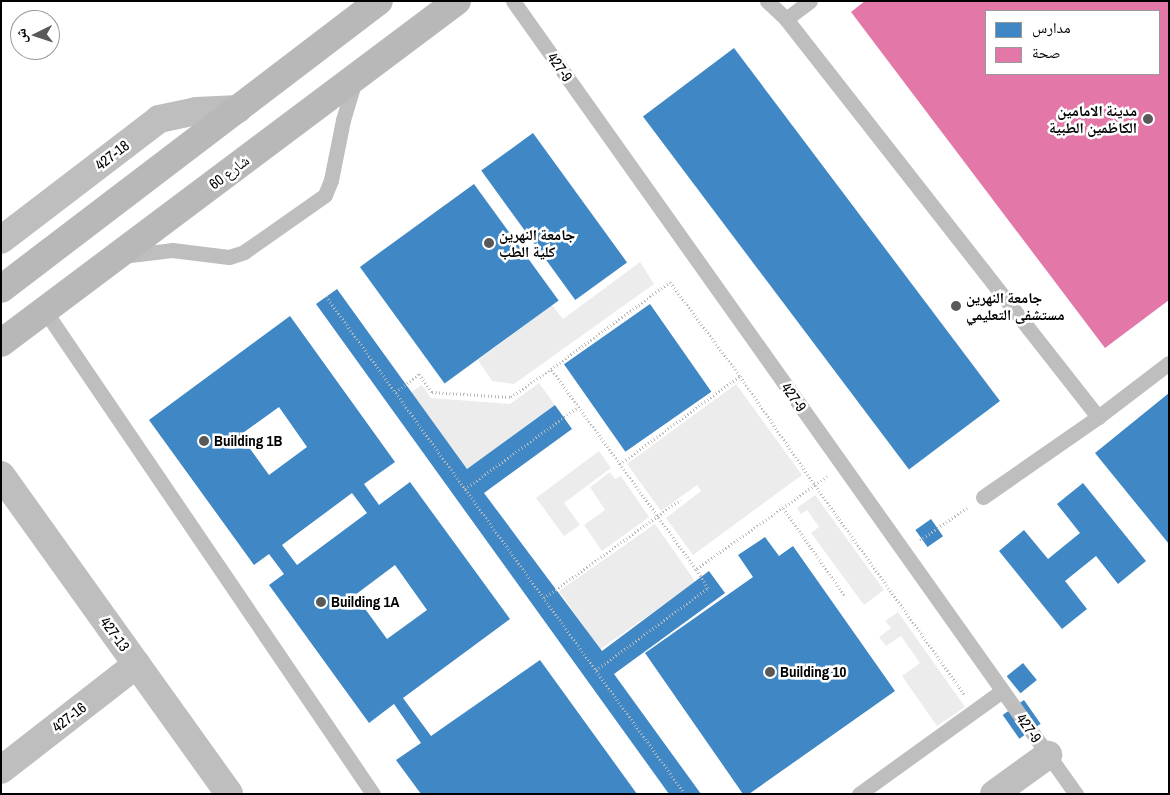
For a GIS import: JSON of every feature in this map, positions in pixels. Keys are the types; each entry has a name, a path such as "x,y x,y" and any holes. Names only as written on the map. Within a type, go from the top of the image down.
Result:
{"street":[{"name":"شارع 60","path":"1,344 457,1"},
{"path":"1,289 238,109 370,4"},
{"name":"427-18","path":"1,240 159,119 196,111 238,109"},
{"name":"427-13","path":"1,475 229,794"},
{"name":"427-16","path":"1,770 136,664"},
{"path":"994,794 1048,755"}],"lane":[{"name":"427-9","path":"513,1 1076,794"},
{"path":"768,1 786,18 1098,417"},
{"path":"786,18 810,1"},
{"path":"116,257 172,250 229,257 244,252 325,195 331,180 343,120 356,77"},
{"path":"45,311 373,794"},
{"path":"983,497 1098,417 1169,363"},
{"path":"859,794 1002,691"}],"path":[{"path":"396,392 419,374 432,392 510,397 670,282 740,376 976,711"},
{"path":"326,296 685,794"},
{"path":"551,369 708,588 596,670"},
{"path":"620,464 740,376"},
{"path":"465,489 578,407"},
{"path":"696,569 843,466"},
{"path":"903,551 983,497"},
{"path":"544,598 680,500"},
{"path":"783,508 845,596"}],"shaded area":[{"path":"640,262 654,284 514,384 492,381 478,360 552,305 563,319"},
{"path":"539,383 555,405 467,469 411,392 422,385 431,398 510,404"},
{"path":"736,384 802,475 693,555 666,518 701,491 697,485 661,511 627,464"},
{"path":"599,451 611,468 564,503 580,525 564,536 536,498"},
{"path":"610,472 615,479 621,476 649,517 602,551 584,525 605,510 590,487"},
{"path":"815,495 884,590 864,605 811,533 819,527 807,510 801,514 797,508"},
{"path":"655,524 696,582 600,649 559,591"},
{"path":"898,612 965,707 937,726 902,676 920,663 901,636 886,646 879,637 891,628 885,621"}],"building: مدارس":[{"path":"734,48 1000,401 909,470 643,117"},
{"path":"533,133 627,262 575,300 481,171"},
{"path":"474,184 559,300 445,383 360,267"},
{"path":"337,289 467,469 555,405 572,429 484,493 602,651 709,571 725,593 614,674 701,794 669,794 316,304"},
{"path":"650,304 711,392 625,452 564,364"},
{"path":"290,316 395,462 364,484 379,505 410,482 510,619 403,698 431,736 540,660 637,794 421,794 396,760 421,743 394,704 369,723 269,585 284,574 269,554 254,565 149,420","holes":["279,407 307,447 269,475 240,435","352,493 367,513 297,565 282,545","395,565 427,610 387,639 355,595"]},
{"path":"1169,393 1169,544 1095,453"},
{"path":"1083,483 1146,561 1118,584 1096,556 1065,581 1087,609 1062,629 999,551 1024,530 1048,559 1080,533 1057,504"},
{"path":"931,519 943,536 927,547 915,530"},
{"name":"Building 10","path":"765,537 779,556 793,546 895,691 749,794 743,794 645,653 753,577 738,555"},
{"path":"1023,663 1037,680 1021,693 1007,676"},
{"path":"1024,700 1041,724 1019,739 1003,715"}],"building: صحة":[{"path":"865,1 1169,1 1169,300 1105,348 851,12"}],"place":[{"name":"مدينة الامامين الكاظمين الطبية","path":"1148,119"},
{"name":"جامعة النهرين كلية الطب","path":"489,243"},
{"name":"جامعة النهرين مستشفى التعليمي","path":"956,306"},
{"name":"Building 1B","path":"204,441"},
{"name":"Building 1A","path":"321,602"},
{"name":"Building 10","path":"770,672"}]}
